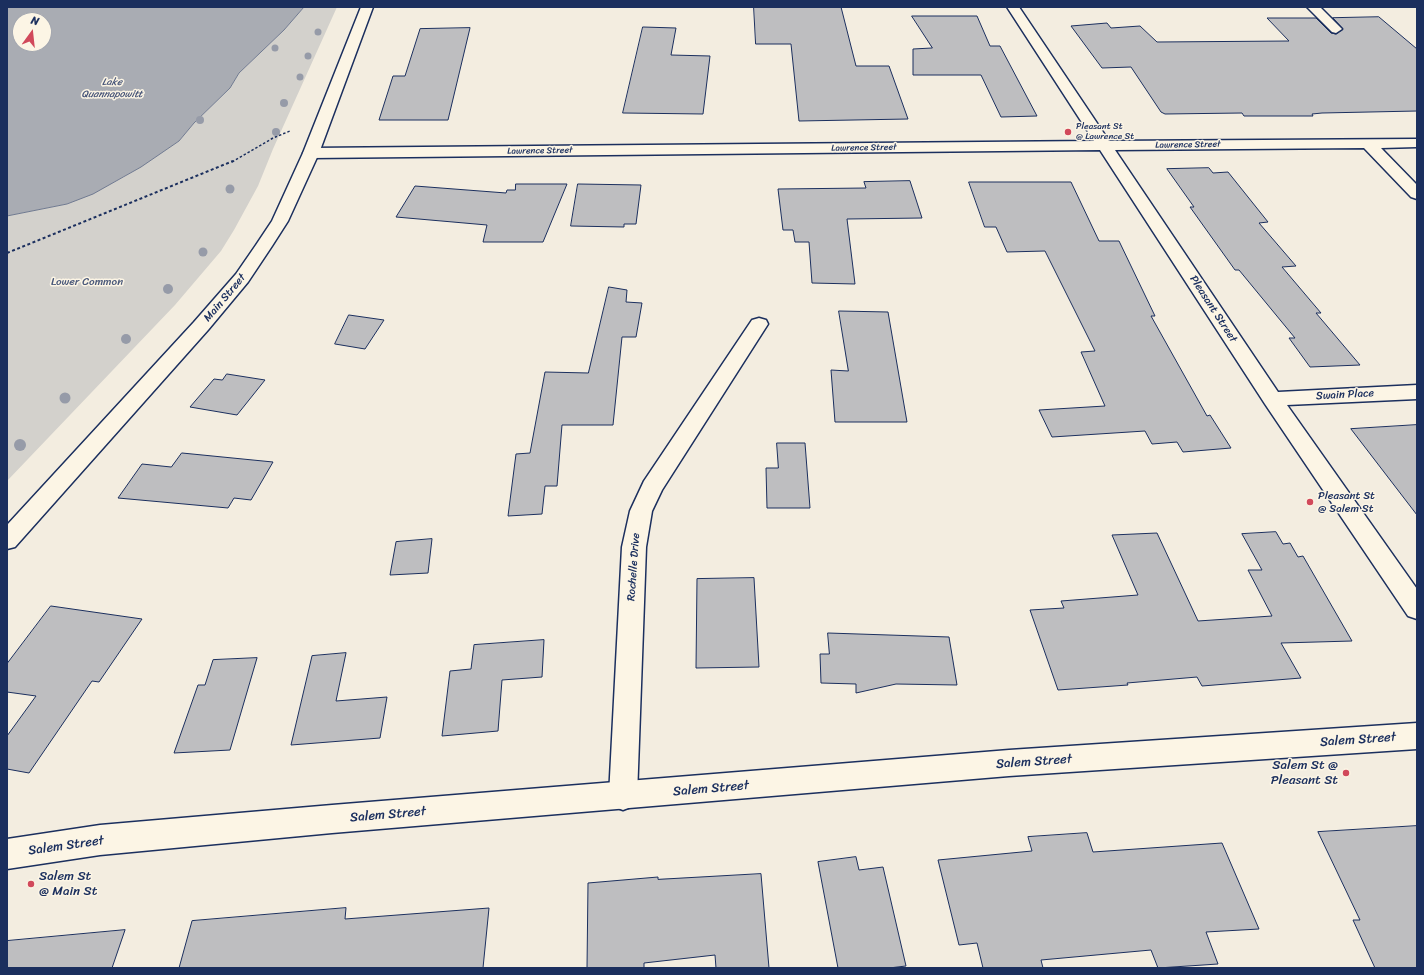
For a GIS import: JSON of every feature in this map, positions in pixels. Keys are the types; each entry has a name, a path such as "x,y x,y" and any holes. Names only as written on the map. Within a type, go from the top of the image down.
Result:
{"street":[{"name":"Main Street","path":"7,540 196,332 242,278 280,221 311,153 367,7"},
{"name":"Pleasant Street","path":"1013,7 1272,399 1417,610"},
{"path":"1313,7 1336,29"},
{"path":"1368,143 1417,194"},
{"name":"Lawrence Street","path":"311,153 1417,143"},
{"name":"Rochelle Drive","path":"623,796 634,547 639,520 652,486 759,324"},
{"name":"Swain Place","path":"1272,399 1417,392"},
{"name":"Salem Street","path":"7,854 100,840 1009,763 1417,736"}],"path":[{"path":"7,253 225,166 273,138 302,125 322,124"}],"green space":[{"name":"Lower Common","path":"304,7 337,7 273,149 258,186 221,251 175,305 7,481 7,216 67,204 124,177 179,141 194,123 230,88 239,73 284,30"}],"water":[{"name":"Lake Quannapowitt","path":"7,7 304,7 284,30 239,73 230,88 194,123 179,141 141,167 93,194 67,204 7,216"}],"building":[{"path":"754,7 841,7 856,66 889,66 908,119 799,121 791,44 756,44"},
{"path":"912,16 977,16 990,46 1000,46 1037,116 1001,117 981,75 913,75 913,49 932,48"},
{"path":"1379,17 1417,49 1417,111 1322,113 1312,114 1313,116 1244,116 1242,113 1165,114 1161,112 1131,67 1102,68 1071,26 1107,23 1111,28 1140,26 1157,42 1289,41 1267,18 1316,18 1331,33 1336,34 1343,29 1333,18"},
{"path":"643,27 676,28 671,55 710,56 703,114 623,113"},
{"path":"470,28 448,120 379,120 393,76 405,76 420,29"},
{"path":"1209,168 1213,173 1228,172 1268,222 1259,223 1296,266 1282,267 1321,313 1316,313 1360,365 1310,367 1289,338 1295,338 1239,270 1235,270 1190,207 1194,207 1167,169"},
{"path":"910,181 922,218 847,219 855,284 812,283 809,242 795,242 793,230 783,230 778,189 866,188 864,182"},
{"path":"969,182 1071,182 1099,241 1119,241 1155,316 1151,316 1207,416 1210,415 1231,448 1183,452 1177,442 1152,444 1145,431 1052,437 1039,410 1105,406 1081,352 1095,351 1045,251 1007,252 996,227 985,227"},
{"path":"516,184 567,184 543,242 483,242 487,225 396,217 415,186 506,193 507,190 515,190"},
{"path":"578,184 641,185 636,224 624,224 624,227 571,226"},
{"path":"609,287 627,290 626,302 642,303 636,337 622,337 613,425 562,425 557,486 545,486 542,514 508,516 516,454 530,453 545,372 588,373"},
{"path":"839,311 888,312 907,422 835,422 831,370 848,371"},
{"path":"349,315 384,320 365,349 335,344"},
{"path":"227,374 265,380 237,415 190,407 214,379 222,380"},
{"path":"1417,425 1417,515 1351,429"},
{"path":"777,443 805,443 810,508 767,508 766,468 778,468"},
{"path":"182,453 273,462 251,500 234,498 228,508 118,498 142,464 171,467"},
{"path":"1276,532 1283,544 1290,543 1298,557 1303,556 1352,641 1281,643 1301,678 1202,686 1197,677 1127,683 1128,685 1058,690 1030,610 1064,608 1061,601 1138,595 1112,535 1157,533 1198,621 1272,616 1248,570 1262,570 1242,534"},
{"path":"432,539 428,573 390,575 396,542"},
{"path":"754,578 759,667 696,668 697,579"},
{"path":"51,606 142,619 99,682 92,681 29,773 7,769 7,736 36,696 7,692 7,664"},
{"path":"828,633 949,637 957,685 896,684 856,693 856,684 821,683 820,654 829,654"},
{"path":"544,640 542,677 502,680 498,731 442,736 450,671 471,669 474,645"},
{"path":"346,653 336,701 387,697 380,738 291,745 312,656"},
{"path":"257,658 230,750 174,753 198,685 205,685 213,660"},
{"path":"1417,826 1417,968 1375,968 1353,920 1360,920 1318,832"},
{"path":"1087,833 1093,852 1222,843 1259,929 1206,932 1218,964 1158,968 1151,950 1041,960 1043,968 983,968 977,943 959,945 938,860 1032,851 1028,837"},
{"path":"856,857 859,870 883,867 906,966 889,968 838,968 818,862"},
{"path":"761,874 769,968 716,968 715,955 644,963 644,968 587,968 588,883 658,877 658,879"},
{"path":"346,908 345,919 489,908 483,968 179,968 192,921"},
{"path":"125,930 112,968 7,968 7,941"}],"place":[{"name":"Pleasant St @ Lawrence St","path":"1068,132"},
{"name":"Pleasant St @ Salem St","path":"1310,502"},
{"name":"Salem St @ Pleasant St","path":"1346,773"},
{"name":"Salem St @ Main St","path":"31,884"}]}
